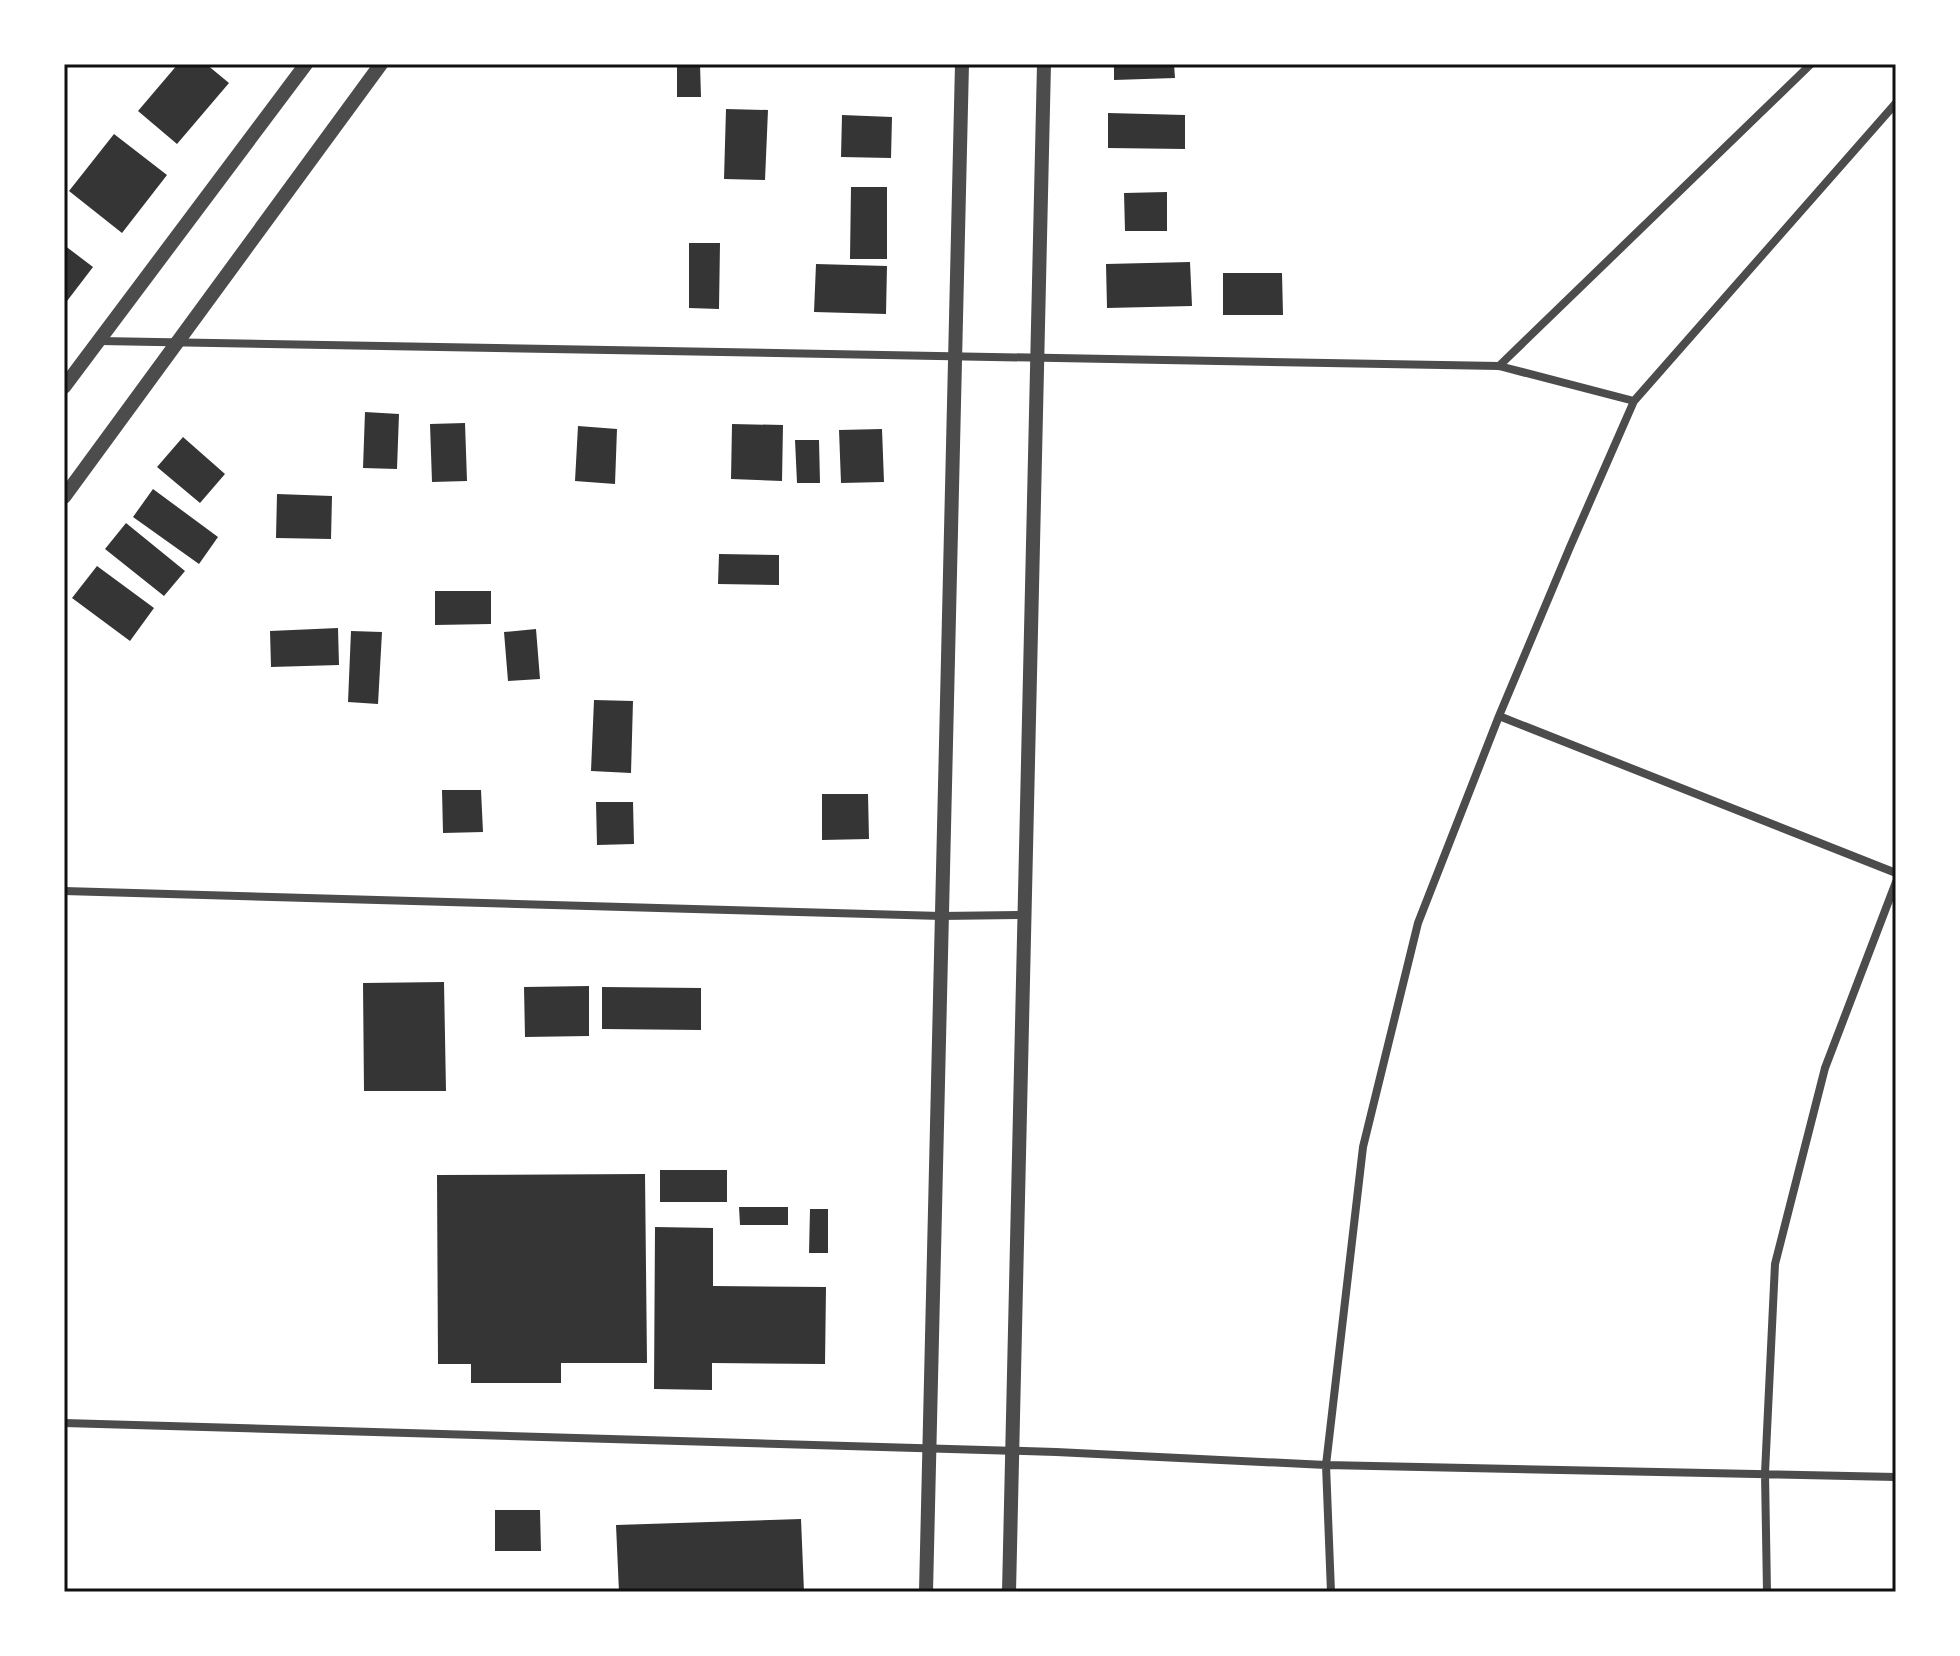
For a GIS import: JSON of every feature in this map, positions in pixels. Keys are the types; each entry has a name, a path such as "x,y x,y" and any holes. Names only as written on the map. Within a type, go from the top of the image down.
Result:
{"street":[{"path":"64,387 306,64"},
{"path":"64,497 381,64"},
{"path":"926,1592 962,64"},
{"path":"1009,1592 1044,64"},
{"path":"1499,366 1811,64"},
{"path":"1331,1592 1326,1465 1363,1147 1418,923 1499,716 1634,401 1896,103"},
{"path":"98,341 1499,366 1634,401"},
{"path":"1499,716 1896,873"},
{"path":"1767,1592 1765,1473 1775,1264 1825,1068 1896,882"},
{"path":"64,891 941,916 1024,915"},
{"path":"64,1423 929,1448 1326,1465 1896,1477"}],"building":[{"path":"178,64 206,64 229,83 177,144 138,111"},
{"path":"677,64 700,64 701,97 677,97"},
{"path":"1114,64 1174,64 1175,78 1114,80"},
{"path":"726,109 768,110 765,180 724,179"},
{"path":"1108,113 1185,115 1185,149 1108,148"},
{"path":"842,115 892,117 891,158 841,157"},
{"path":"114,134 167,175 122,233 69,191"},
{"path":"851,187 887,187 887,259 850,259"},
{"path":"1167,192 1167,231 1125,231 1124,193"},
{"path":"689,243 720,243 719,309 689,308"},
{"path":"64,245 93,267 64,305"},
{"path":"1190,262 1192,306 1107,308 1106,264"},
{"path":"816,264 887,266 886,314 814,312"},
{"path":"1223,273 1282,273 1283,315 1223,315"},
{"path":"365,412 399,414 397,469 363,468"},
{"path":"465,423 467,481 432,482 430,424"},
{"path":"732,424 783,425 782,481 731,479"},
{"path":"578,426 617,429 615,484 575,481"},
{"path":"882,429 884,482 841,483 839,430"},
{"path":"183,437 225,474 200,503 157,467"},
{"path":"795,440 819,440 820,483 797,483"},
{"path":"153,489 218,537 199,564 133,517"},
{"path":"277,494 332,496 331,539 276,538"},
{"path":"126,523 185,571 164,596 105,549"},
{"path":"719,554 779,555 779,585 718,584"},
{"path":"97,566 154,608 130,641 72,598"},
{"path":"435,591 491,591 491,624 435,625"},
{"path":"338,628 339,665 271,667 270,631"},
{"path":"536,629 540,679 508,681 504,632"},
{"path":"351,631 382,632 378,704 348,702"},
{"path":"594,700 633,701 631,773 591,771"},
{"path":"442,790 481,790 483,832 443,833"},
{"path":"822,794 868,794 869,839 822,840"},
{"path":"596,802 633,802 634,844 597,845"},
{"path":"444,982 446,1091 364,1091 363,983"},
{"path":"589,986 589,1036 525,1037 524,987"},
{"path":"602,987 701,988 701,1030 602,1029"},
{"path":"660,1170 727,1170 727,1202 660,1202"},
{"path":"645,1174 647,1363 561,1363 561,1383 471,1383 471,1364 438,1364 437,1175"},
{"path":"739,1207 788,1207 788,1225 740,1225"},
{"path":"810,1209 828,1209 828,1253 809,1253"},
{"path":"655,1227 713,1228 713,1286 826,1287 825,1364 712,1363 712,1390 654,1389"},
{"path":"495,1510 540,1510 541,1551 495,1551"},
{"path":"801,1519 804,1592 619,1592 616,1525"}]}
